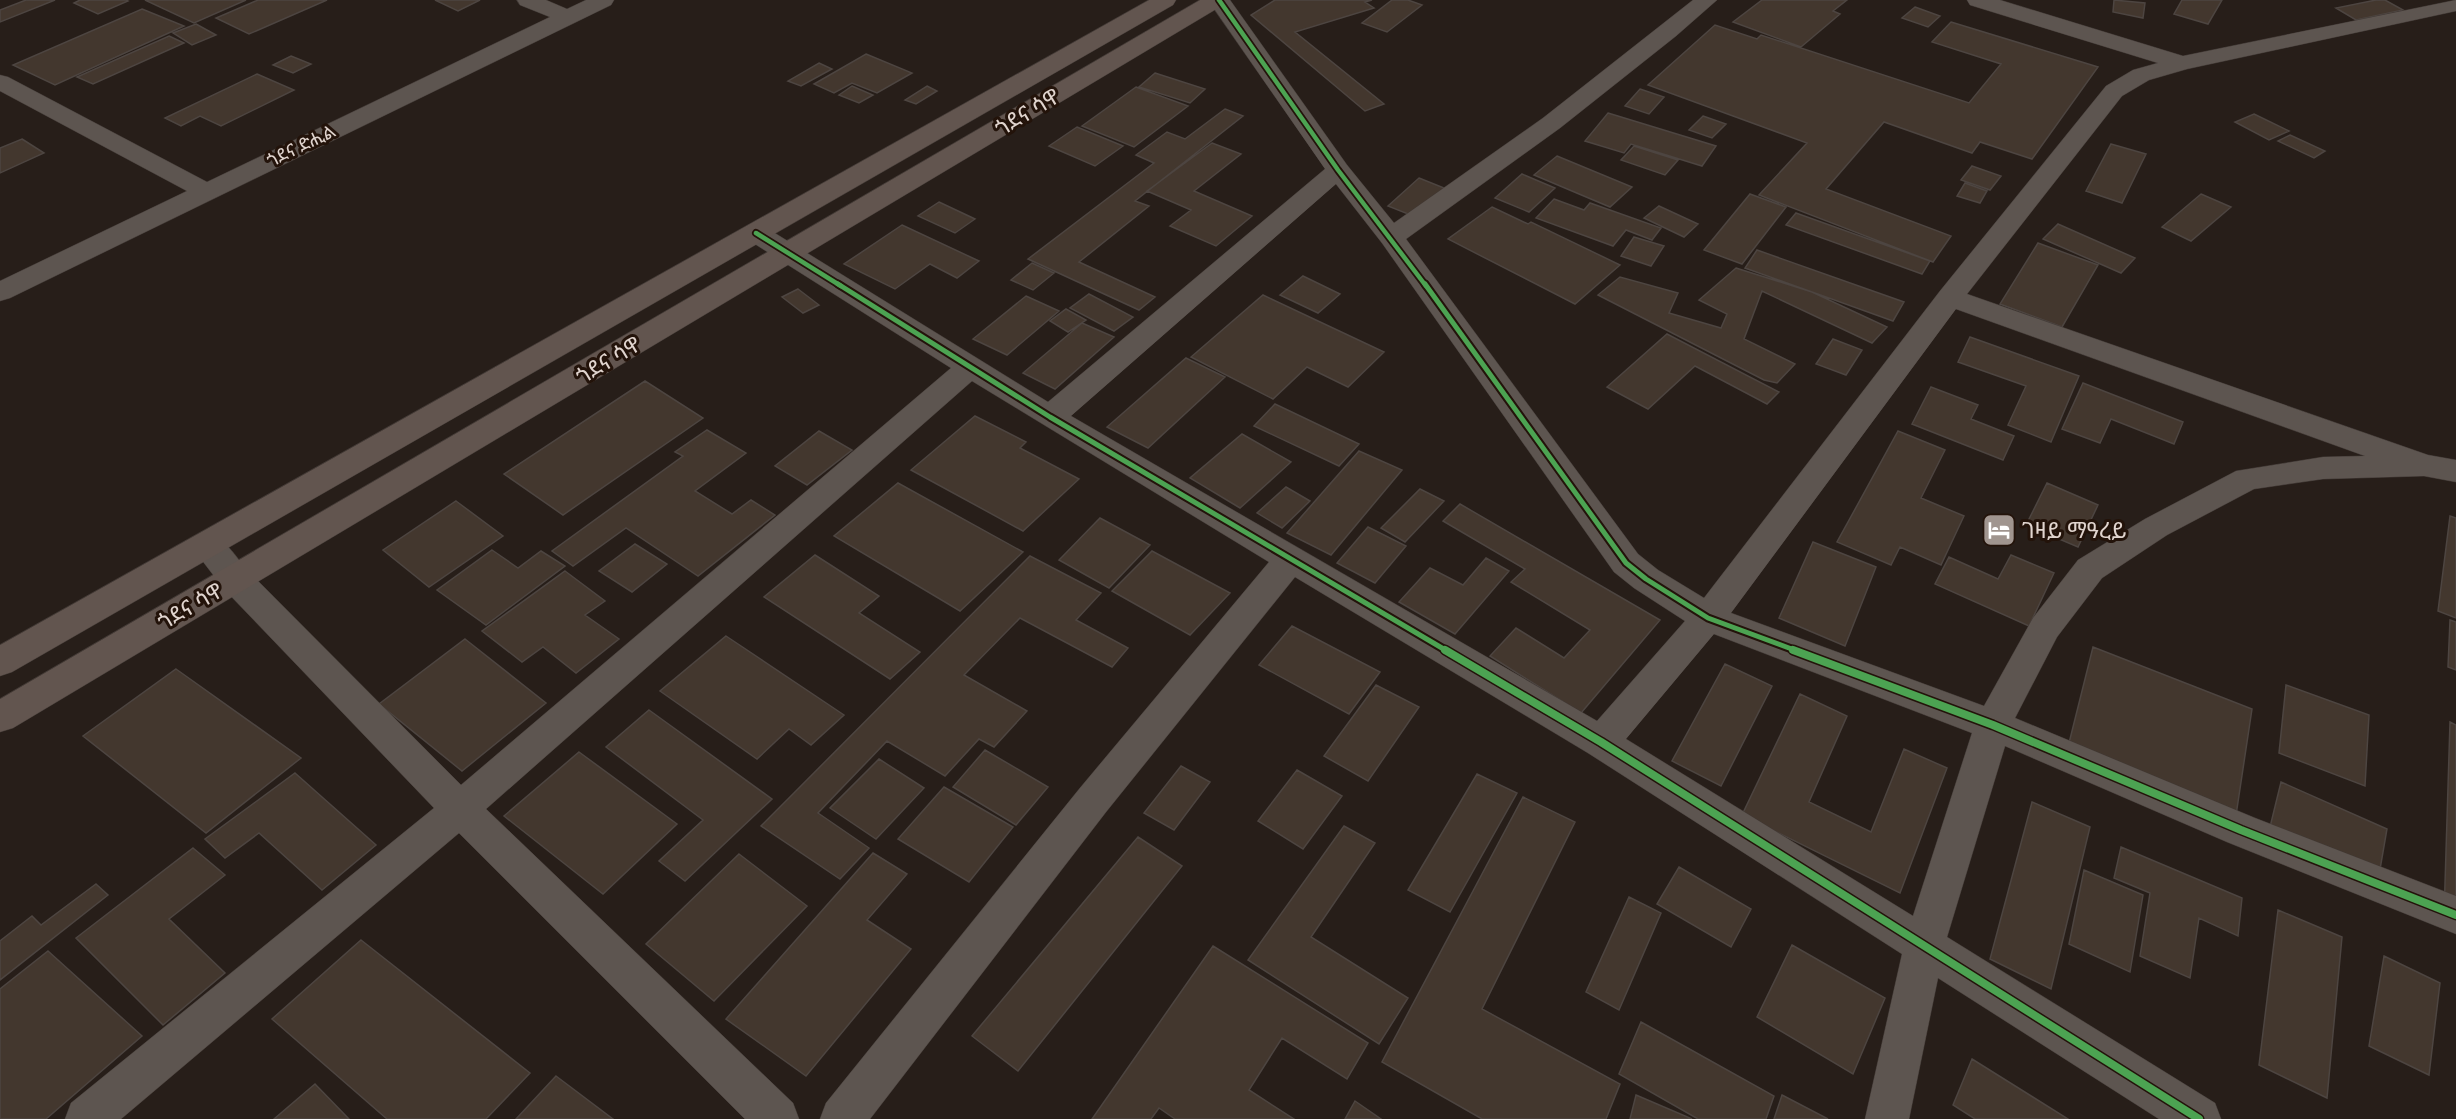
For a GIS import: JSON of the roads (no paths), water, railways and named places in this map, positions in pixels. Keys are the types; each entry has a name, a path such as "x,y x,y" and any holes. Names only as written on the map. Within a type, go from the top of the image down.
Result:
{"main road":[{"name":"ጎደና ሳዋ","path":"0,662 1165,0"},
{"name":"ጎደና ሳዋ","path":"0,717 1217,0"}],"street":[{"path":"528,0 567,17"},
{"name":"ጎደና ድሒል","path":"0,292 603,0"},
{"path":"1217,0 1338,170 1391,237 1626,562 1646,579 1708,618 1993,725 2241,830 2456,915"},
{"path":"1391,237 1476,181 1625,68 1706,0"},
{"path":"1978,0 2182,63"},
{"path":"1601,742 1708,618 1950,297 2114,91 2141,75 2182,63 2456,5"},
{"path":"0,82 207,192"},
{"path":"1050,417 1338,170"},
{"path":"756,233 1050,417 1601,742 2199,1119"},
{"path":"1950,297 2424,465 2456,471"},
{"path":"87,1119 460,809 971,366"},
{"path":"1887,1119 1924,946 1993,725 2045,628 2090,569 2156,527 2247,479 2323,468 2424,465"},
{"path":"207,546 236,580 460,809 777,1119"},
{"path":"842,1119 1093,800 1292,558"}],"place":[{"name":"ገዛይ ማዓረይ","path":"1999,530"}]}
